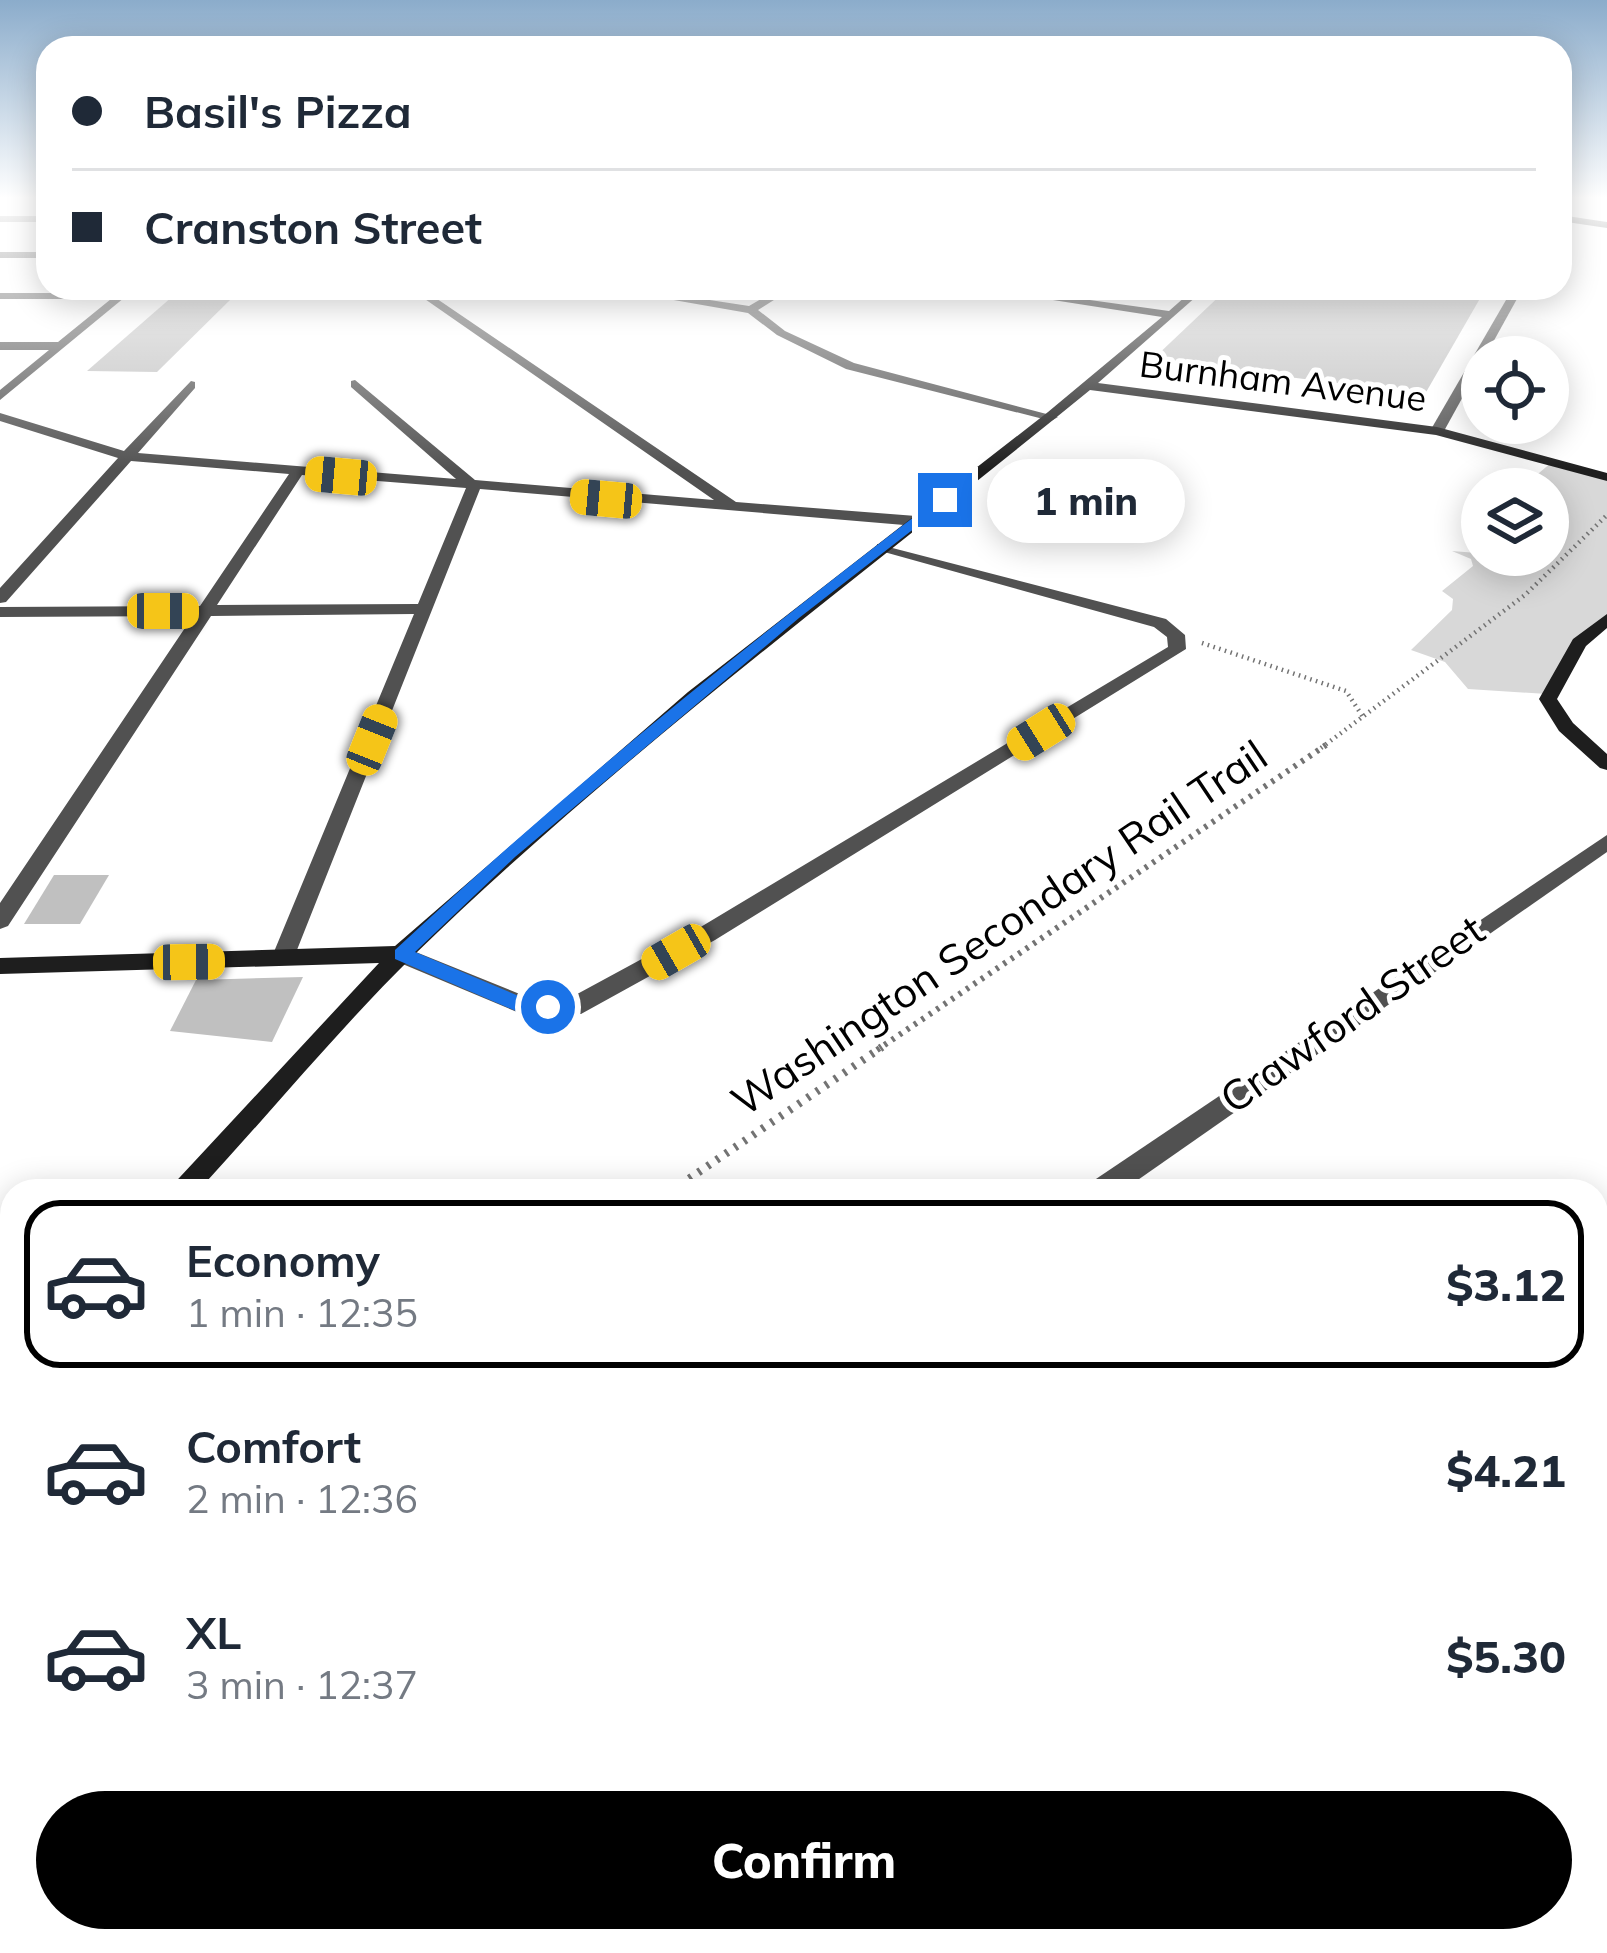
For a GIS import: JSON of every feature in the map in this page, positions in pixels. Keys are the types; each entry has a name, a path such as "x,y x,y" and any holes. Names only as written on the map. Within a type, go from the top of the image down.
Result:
{"main road":[{"path":"1066,300 1172,315"},
{"path":"192,1179 401,954 509,853 883,547 1051,417 1188,300"},
{"name":"Burnham Avenue","path":"1089,386 1437,431 1607,477"},
{"path":"1607,620 1580,643 1549,699 1566,727 1607,764"},
{"path":"0,965 401,954"}],"street":[{"path":"0,296 36,295"},
{"path":"0,396 116,300"},
{"path":"431,300 737,510"},
{"path":"687,300 751,310 782,333 850,366 1051,417"},
{"path":"751,310 768,300"},
{"path":"1437,431 1511,300"},
{"path":"0,346 60,346"},
{"path":"355,384 474,488"},
{"path":"0,598 191,385"},
{"path":"0,417 126,456 737,510 916,521"},
{"path":"0,920 297,472"},
{"path":"283,959 474,488"},
{"path":"401,954 524,1006 572,1008 707,934 1177,649 1176,634 1125,612 883,547"},
{"path":"0,612 425,609"},
{"name":"Crawford Street","path":"1117,1179 1607,842"}],"path":[{"name":"Washington Secondary Rail Trail","path":"688,1179 1364,718 1525,595 1607,515"},
{"path":"1176,634 1346,691 1355,696 1364,718"}],"shaded area":[{"path":"1552,462 1607,476 1607,618 1547,694 1468,689 1445,662 1411,650 1452,610 1453,599 1442,591 1461,576 1569,576 1569,468 1545,468"}],"building":[{"path":"168,300 230,300 157,372 87,371"},
{"path":"1215,300 1479,300 1425,394 1152,360"},
{"path":"54,875 109,875 80,924 24,924"},
{"path":"303,977 272,1042 170,1031 196,980"}],"route":[{"path":"548,1007 524,1006 401,954 509,853 794,615 945,500"}]}
